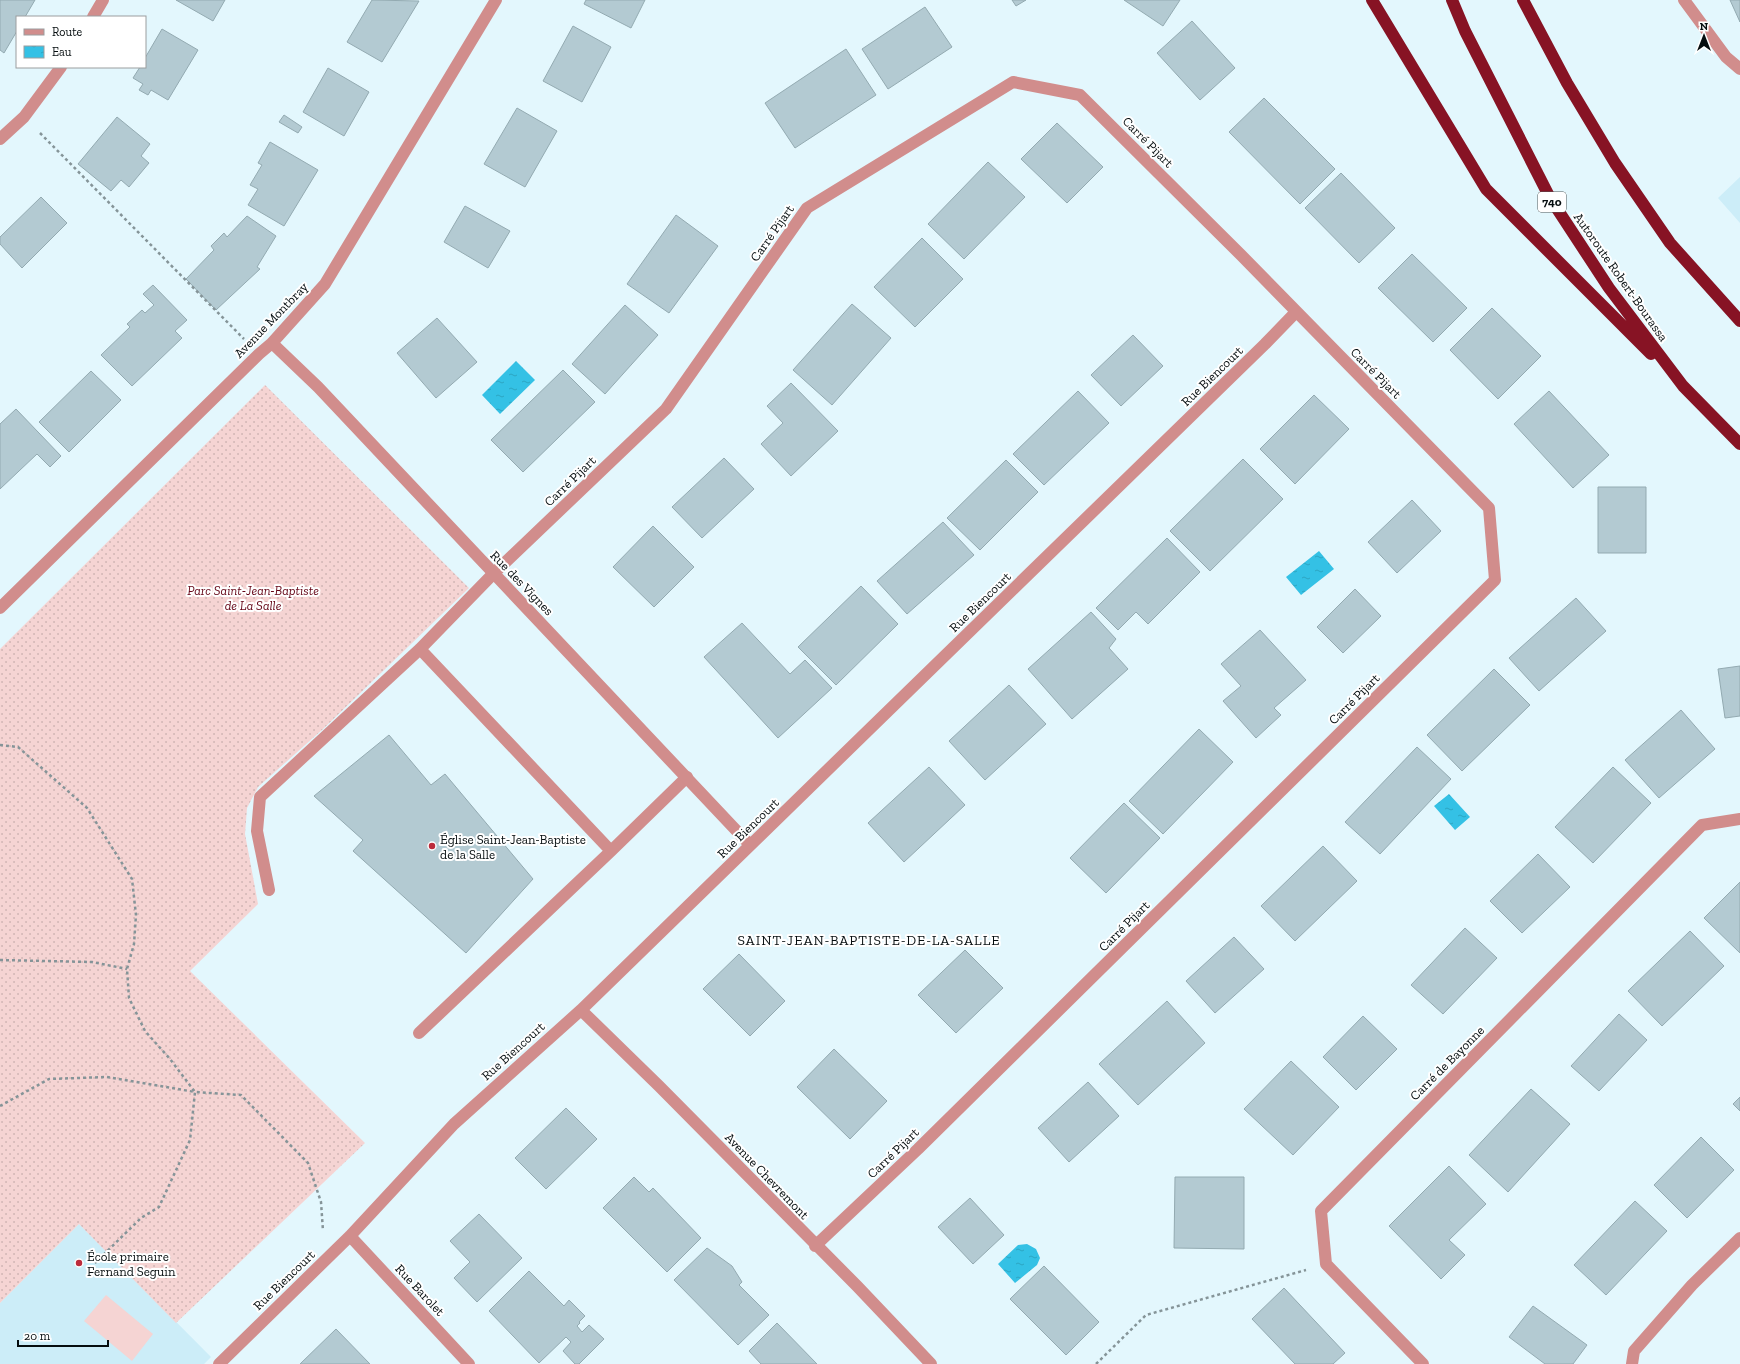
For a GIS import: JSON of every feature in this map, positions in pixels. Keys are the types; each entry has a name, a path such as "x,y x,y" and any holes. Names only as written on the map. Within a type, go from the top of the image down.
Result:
{"highway":[{"path":"1372,0 1486,189 1683,386"},
{"name":"Autoroute Robert-Bourassa","path":"1452,0 1465,31 1550,198 1609,288 1683,386 1740,444"},
{"path":"1523,0 1567,83 1616,163 1657,225 1670,244 1740,321"}],"street":[{"path":"94,16 103,0"},
{"name":"Avenue Montbray","path":"0,608 272,343 325,284 496,0"},
{"path":"1684,0 1726,57 1740,69"},
{"path":"0,139 24,117 60,68"},
{"name":"Carré Pijart","path":"269,890 257,831 260,797 420,649 493,574 666,408 807,208 1012,82 1080,95 1241,254 1489,508 1495,580 918,1149 816,1246"},
{"name":"Rue Biencourt","path":"218,1364 350,1236 454,1124 581,1010 1254,356 1296,312"},
{"name":"Rue des Vignes","path":"272,343 318,388 750,845"},
{"path":"420,649 612,851"},
{"path":"418,1034 612,851 687,777"},
{"name":"Carré de Bayonne","path":"1326,1264 1320,1211 1702,825 1740,819"},
{"name":"Avenue Chevremont","path":"581,1010 659,1086 932,1364"},
{"name":"Rue Barolet","path":"350,1236 469,1364"},
{"path":"1632,1364 1634,1351 1692,1285 1740,1238"},
{"path":"1326,1264 1422,1364"}],"path":[{"path":"24,117 259,354"},
{"path":"0,745 18,747 88,808 132,878 136,915 134,944 127,969 130,998 145,1032 170,1059 195,1092 190,1140 159,1207 141,1218 93,1265"},
{"path":"0,960 92,962 127,969"},
{"path":"0,1106 48,1079 107,1077 195,1092 241,1095 308,1163 321,1202 326,1259"},
{"path":"1096,1364 1146,1315 1326,1264"}],"shaded area":[{"path":"1740,177 1740,223 1718,198"},
{"name":"École primaire Fernand Seguin","path":"79,1224 211,1357 204,1364 0,1364 0,1303"}],"green space":[{"name":"Parc Saint-Jean-Baptiste de La Salle","path":"265,385 469,588 323,729 258,787 247,808 245,834 258,904 190,971 365,1143 176,1323 79,1224 0,1303 0,649"},
{"path":"106,1295 153,1334 132,1361 84,1321"}],"water":[{"path":"516,361 535,380 500,414 482,395"},
{"path":"1319,551 1334,569 1301,595 1286,577"},
{"path":"1449,794 1470,817 1455,830 1434,806"},
{"path":"1027,1244 1036,1249 1040,1258 1037,1265 1015,1283 998,1264 1018,1245"}],"building":[{"path":"0,0 35,0 26,16 16,16 16,33 4,53 0,50"},
{"path":"176,0 225,0 213,21"},
{"path":"372,0 419,1 382,62 347,42"},
{"path":"586,0 645,0 631,28 584,4"},
{"path":"1012,0 1026,0 1016,6"},
{"path":"1124,0 1180,0 1163,26"},
{"path":"1730,0 1740,0 1740,22"},
{"path":"925,7 952,47 888,89 862,49"},
{"path":"1192,21 1235,68 1200,100 1157,53"},
{"path":"573,26 611,47 582,102 543,81"},
{"path":"162,29 198,50 168,100 151,90 148,95 139,90 143,84 133,78 139,68 146,68 146,56"},
{"path":"846,49 876,95 795,148 765,103"},
{"path":"328,68 369,92 344,136 303,112"},
{"path":"1264,98 1335,169 1300,204 1229,132"},
{"path":"517,108 557,131 525,187 484,164"},
{"path":"284,115 302,127 298,133 279,122"},
{"path":"117,117 150,144 141,156 149,163 129,187 121,180 111,191 78,164"},
{"path":"1057,123 1103,167 1067,203 1021,159"},
{"path":"270,142 318,170 284,226 248,205 258,189 250,185 262,165 258,163"},
{"path":"988,162 1025,197 964,259 928,224"},
{"path":"1341,173 1395,228 1359,263 1305,208"},
{"path":"41,197 67,223 22,268 0,244 0,237"},
{"path":"465,206 510,231 488,268 444,242"},
{"path":"676,215 718,246 669,313 627,284"},
{"path":"247,216 276,236 257,267 260,269 216,310 186,279 214,250 211,246 224,233 227,237"},
{"path":"922,238 963,279 915,327 874,287"},
{"path":"1412,254 1467,308 1433,342 1378,288"},
{"path":"153,285 187,320 175,331 182,338 132,386 101,355 130,327 127,324 142,310 145,313 154,305 143,294"},
{"path":"852,304 891,338 832,405 793,370"},
{"path":"625,305 658,335 605,394 572,364"},
{"path":"1492,308 1541,356 1498,399 1450,350"},
{"path":"437,318 477,362 436,398 397,353"},
{"path":"1133,335 1163,366 1121,406 1091,375"},
{"path":"563,370 595,402 523,472 491,440"},
{"path":"91,371 121,400 69,452 39,422"},
{"path":"791,383 838,431 791,476 761,444 783,423 767,406"},
{"path":"1078,391 1109,423 1044,485 1013,454"},
{"path":"1549,391 1609,455 1573,488 1514,424"},
{"path":"1314,395 1349,429 1295,484 1260,449"},
{"path":"16,409 61,456 50,467 37,454 0,489 0,424"},
{"path":"724,458 754,489 702,538 672,507"},
{"path":"1243,459 1283,499 1210,571 1170,531"},
{"path":"1006,460 1038,492 980,550 947,518"},
{"path":"1598,487 1646,487 1646,553 1598,553"},
{"path":"1412,500 1441,531 1397,573 1368,542"},
{"path":"943,522 974,555 907,614 877,581"},
{"path":"653,526 694,567 654,607 613,567"},
{"path":"1167,538 1200,572 1148,624 1136,612 1118,630 1096,608"},
{"path":"861,586 898,624 836,685 798,647"},
{"path":"1355,589 1381,616 1343,653 1317,627"},
{"path":"1576,598 1606,631 1539,691 1509,658"},
{"path":"1091,612 1116,639 1109,648 1128,669 1072,719 1028,669"},
{"path":"742,623 790,674 805,660 832,688 778,738 704,657"},
{"path":"1260,630 1306,680 1274,708 1281,715 1256,738 1223,701 1241,686 1221,664"},
{"path":"1740,666 1740,716 1725,718 1718,669"},
{"path":"1494,669 1530,705 1462,771 1427,735"},
{"path":"1009,685 1046,724 985,780 949,741"},
{"path":"1681,710 1715,749 1659,798 1625,760"},
{"path":"1199,729 1233,762 1163,834 1129,801"},
{"name":"Église Saint-Jean-Baptiste de la Salle","path":"389,735 431,785 445,774 533,879 466,953 353,851 363,840 314,796"},
{"path":"1417,747 1451,779 1380,854 1345,822"},
{"path":"929,767 965,805 904,862 868,823"},
{"path":"1613,767 1651,803 1593,863 1555,827"},
{"path":"1124,803 1160,838 1106,893 1070,858"},
{"path":"1323,846 1357,881 1295,941 1261,906"},
{"path":"1538,854 1570,887 1522,933 1490,901"},
{"path":"1740,882 1740,953 1704,918"},
{"path":"1465,928 1497,958 1443,1014 1411,985"},
{"path":"1690,931 1724,966 1662,1026 1628,991"},
{"path":"1234,937 1264,969 1215,1013 1186,981"},
{"path":"965,950 1003,988 956,1033 918,995"},
{"path":"739,954 785,1001 750,1036 703,989"},
{"path":"1167,1001 1205,1043 1138,1105 1099,1064"},
{"path":"1619,1014 1647,1040 1599,1091 1571,1066"},
{"path":"1363,1016 1397,1049 1356,1090 1323,1057"},
{"path":"834,1049 887,1101 850,1139 797,1087"},
{"path":"1291,1061 1339,1107 1293,1155 1244,1109"},
{"path":"1088,1082 1119,1116 1069,1162 1038,1128"},
{"path":"1531,1089 1570,1124 1508,1192 1469,1155"},
{"path":"1740,1097 1740,1111 1733,1104"},
{"path":"566,1108 597,1139 546,1189 515,1158"},
{"path":"1701,1137 1734,1170 1687,1218 1654,1185"},
{"path":"1449,1166 1486,1204 1449,1240 1465,1255 1441,1279 1389,1226"},
{"path":"634,1177 649,1192 653,1188 701,1238 667,1272 603,1208"},
{"path":"1175,1177 1244,1177 1244,1249 1174,1248"},
{"path":"970,1198 1004,1235 973,1264 938,1227"},
{"path":"1635,1201 1667,1231 1606,1295 1574,1265"},
{"path":"479,1214 522,1258 477,1302 454,1278 470,1262 450,1241"},
{"path":"707,1248 732,1266 742,1282 739,1285 769,1315 738,1345 674,1280"},
{"path":"1044,1266 1099,1322 1066,1355 1010,1299"},
{"path":"529,1271 564,1306 569,1300 585,1316 577,1326 582,1332 589,1325 604,1339 579,1364 575,1364 563,1351 571,1342 566,1337 539,1363 489,1311"},
{"path":"1284,1288 1345,1353 1333,1364 1295,1364 1252,1319"},
{"path":"1533,1306 1587,1345 1573,1364 1545,1364 1509,1337"},
{"path":"777,1323 817,1364 761,1364 749,1351"},
{"path":"336,1329 370,1364 300,1364"}],"place":[{"name":"Église Saint-Jean-Baptiste de la Salle","path":"432,846"},
{"name":"École primaire Fernand Seguin","path":"79,1263"}],"district":[{"name":"SAINT-JEAN-BAPTISTE-DE-LA-SALLE","path":"869,940"}]}
